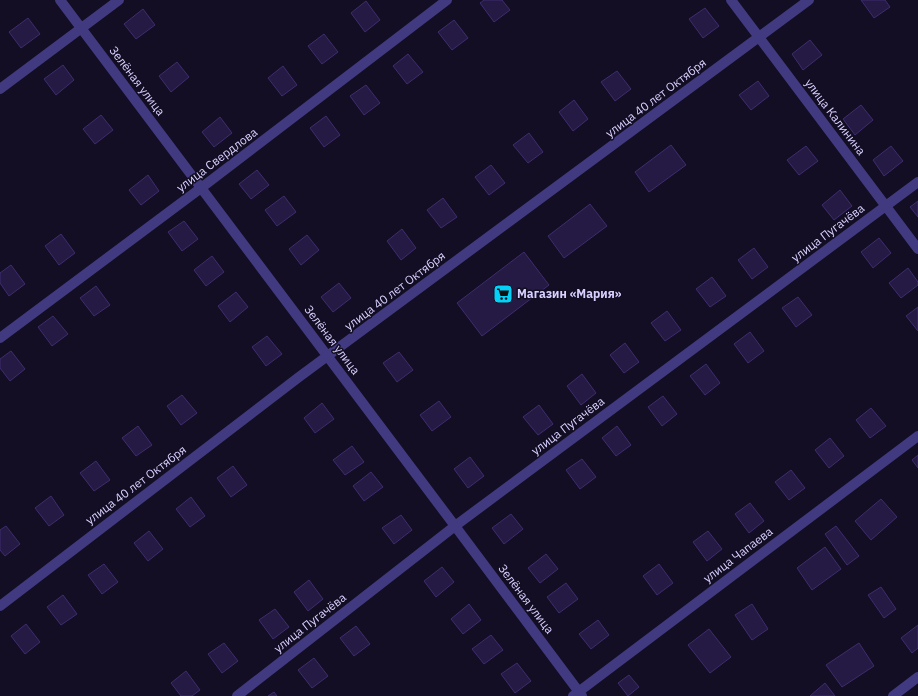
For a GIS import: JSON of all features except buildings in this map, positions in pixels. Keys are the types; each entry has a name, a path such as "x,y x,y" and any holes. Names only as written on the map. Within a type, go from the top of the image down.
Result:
{"street":[{"name":"Зелёная улица","path":"60,0 455,526 578,695"},
{"path":"0,89 119,0"},
{"name":"улица Свердлова","path":"0,338 202,188 446,0"},
{"name":"улица Калинина","path":"731,0 918,249"},
{"name":"улица 40 лет Октября","path":"0,606 328,357 809,0"},
{"name":"улица Пугачёва","path":"237,696 455,526 918,182"},
{"name":"улица Чапаева","path":"578,695 918,436"},
{"path":"893,696 918,677"}],"place":[{"name":"Магазин «Мария»","path":"503,294"}]}
